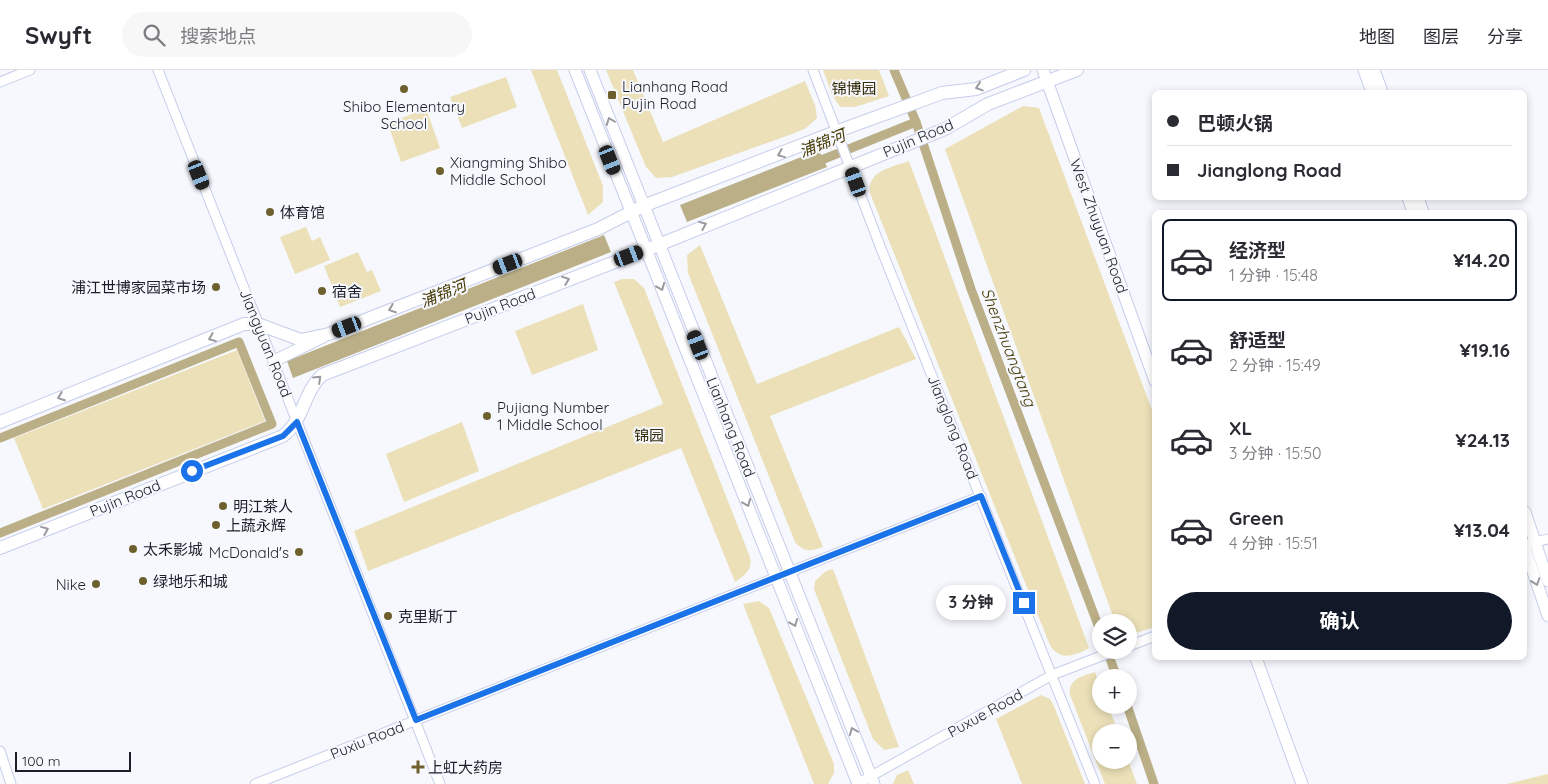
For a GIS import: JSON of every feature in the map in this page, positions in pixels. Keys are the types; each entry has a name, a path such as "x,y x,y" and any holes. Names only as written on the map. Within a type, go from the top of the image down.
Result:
{"main road":[{"name":"Pujin Road","path":"258,324 301,340 329,334 633,216 838,131 942,93 976,89 1024,70"},
{"name":"Pujin Road","path":"0,548 283,436 297,422 309,389 322,375 657,240 937,132 981,108 1027,89 1045,76 1078,70"},
{"path":"0,422 244,324 258,324"}],"street":[{"path":"0,82 30,70"},
{"name":"Jiangyuan Road","path":"158,70 440,784"},
{"name":"Lianhang Road","path":"574,70 857,784"},
{"name":"Lianhang Road","path":"590,70 872,780"},
{"name":"Jianglong Road","path":"813,70 838,131 880,246 1095,784"},
{"path":"1364,70 1371,90"},
{"path":"1374,70 1381,90"},
{"name":"West Zhuyuan Road","path":"1045,76 1152,373"},
{"name":"Pujin Road","path":"274,365 274,361 278,358 329,334"},
{"name":"Puxiu Road","path":"255,784 981,496"},
{"path":"1528,545 1548,539"},
{"path":"1528,545 1548,581"},
{"path":"1528,545 1548,616"},
{"path":"1137,643 1152,637"},
{"name":"Puxue Road","path":"857,784 872,780 1052,675 1093,659"},
{"path":"1257,660 1302,784"},
{"path":"0,751 11,784"}],"green space":[{"path":"531,70 557,70 603,186 603,202 588,215"},
{"path":"606,70 633,70 663,142 805,81 815,105 817,118 806,128 795,133 672,177 656,178 646,167"},
{"name":"锦博园","path":"823,70 879,70 889,96 855,107 840,107 832,95"},
{"path":"506,77 517,107 462,128 450,97"},
{"path":"1023,106 1039,108 1152,410 1152,628 1137,633 1137,614 1112,614 945,149"},
{"path":"426,108 440,148 401,162 388,124"},
{"path":"909,161 1089,648 1073,655 1067,656 1057,653 1049,643 870,193 872,180 876,175"},
{"path":"306,227 312,241 320,237 330,260 295,274 280,237"},
{"path":"700,245 757,384 899,327 916,359 770,416 823,547 808,550 801,548 795,542 688,273 687,255"},
{"path":"358,252 367,272 372,270 381,291 340,307 324,266"},
{"name":"锦园","path":"622,279 634,279 644,288 750,557 751,562 747,572 735,582 681,448 368,571 354,531 663,404 614,282"},
{"path":"583,304 598,350 532,375 515,331"},
{"path":"237,350 265,421 43,509 14,438"},
{"path":"462,422 479,471 404,502 386,454"},
{"path":"833,569 899,747 884,750 873,739 814,589 815,581 826,571"},
{"path":"759,601 769,608 834,764 834,773 828,784 814,784 743,604"},
{"path":"1092,673 1092,714 1111,714 1115,724 1092,724 1092,751 1070,695 1071,685 1081,677"},
{"path":"1041,695 1050,699 1053,704 1085,784 1022,784 996,719"},
{"path":"1099,769 1131,769 1137,784 1105,784"},
{"path":"908,770 914,784 893,784 897,775"},
{"path":"1548,774 1548,784 1507,784"}],"shaded area":[{"path":"819,150 827,167 687,222 680,205"},
{"path":"604,235 611,252 293,378 287,361"}],"waterway":[{"name":"Shenzhuangtang","path":"894,70 916,122 971,289 1094,614"},
{"name":"浦锦河","path":"814,163 916,122"},
{"path":"0,438 239,342 272,424 0,533"},
{"name":"Shenzhuangtang","path":"1110,659 1114,669"},
{"name":"Shenzhuangtang","path":"1130,714 1154,784"}],"place":[{"name":"Shibo Elementary School","path":"404,89"},
{"name":"Lianhang Road Pujin Road","path":"612,95"},
{"name":"Xiangming Shibo Middle School","path":"440,171"},
{"name":"体育馆","path":"270,212"},
{"name":"浦江世博家园菜市场","path":"216,287"},
{"name":"宿舍","path":"322,291"},
{"name":"Pujiang Number 1 Middle School","path":"487,416"},
{"name":"明江茶人","path":"223,506"},
{"name":"上蔬永辉","path":"216,525"},
{"name":"太禾影城","path":"133,549"},
{"name":"McDonald's","path":"299,552"},
{"name":"绿地乐和城","path":"143,581"},
{"name":"Nike","path":"96,584"},
{"name":"克里斯丁","path":"388,616"},
{"name":"上虹大药房","path":"418,767"}],"route":[{"path":"192,471 283,436 297,422 416,720 981,496 1024,603"}]}
